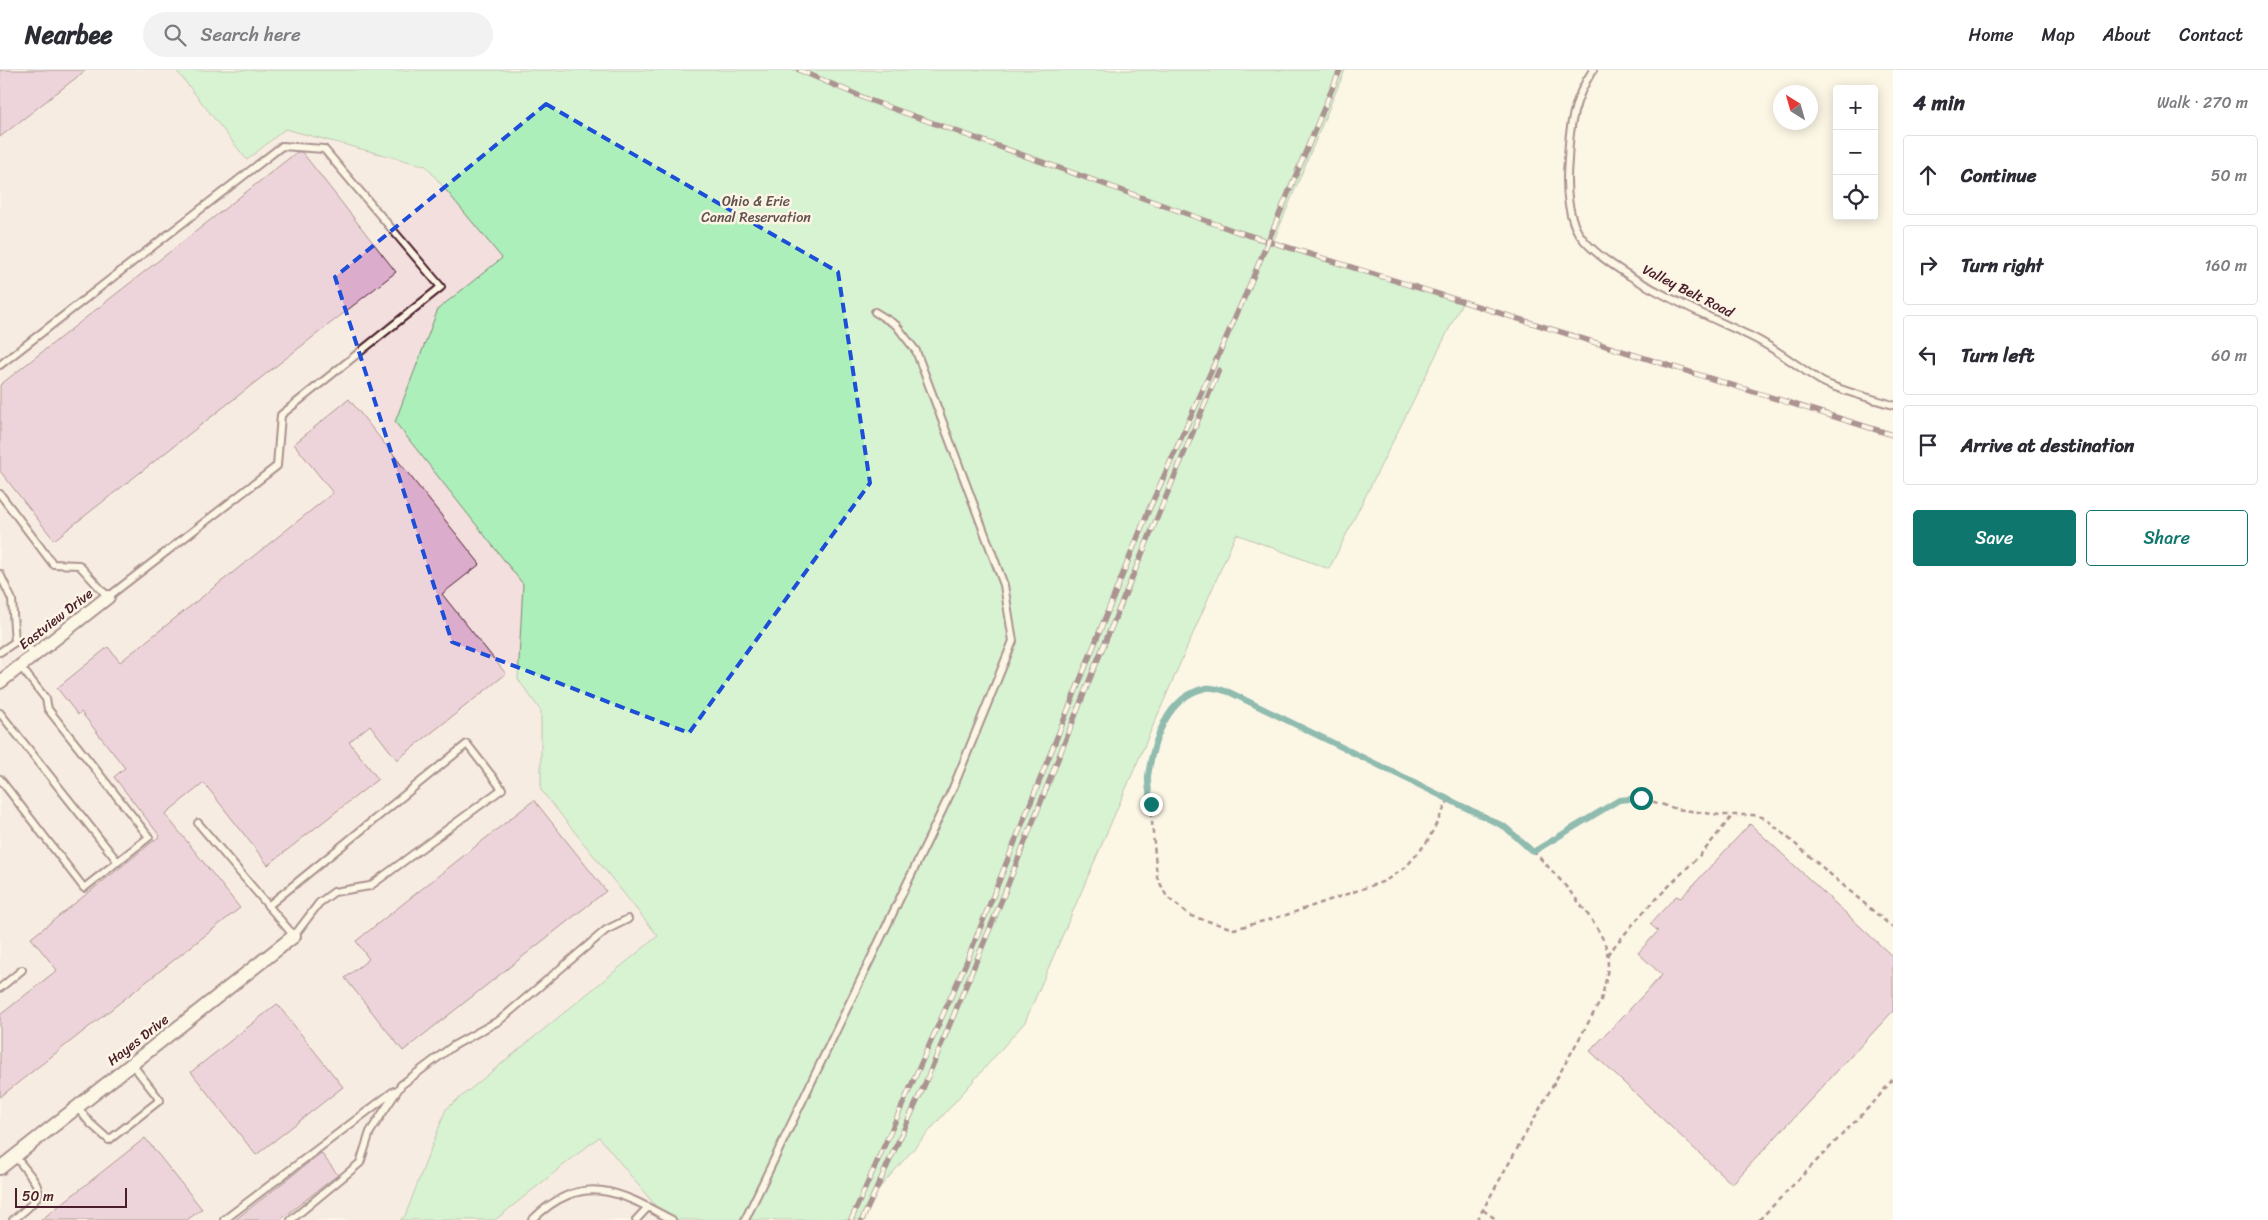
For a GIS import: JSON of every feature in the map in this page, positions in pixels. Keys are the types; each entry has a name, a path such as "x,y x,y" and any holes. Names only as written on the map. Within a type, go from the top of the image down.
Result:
{"street":[{"name":"Eastview Drive","path":"0,682 108,598"},
{"name":"Hayes Drive","path":"0,1168 294,936"}],"lane":[{"name":"Valley Belt Road","path":"1593,70 1584,84 1569,127 1566,189 1574,225 1585,241 1602,256 1644,285 1779,351 1823,382 1893,406"},
{"path":"0,365 282,146 324,149 441,287 281,415 277,466 108,598 79,565 53,564 0,494"},
{"path":"745,1220 953,788 1013,641 1004,585 916,351 896,325 875,312"},
{"path":"0,574 12,600 15,642"},
{"path":"0,652 15,642 21,641 35,654"},
{"path":"0,779 84,888 149,838 48,709 46,699 20,666"},
{"path":"0,713 118,862"},
{"path":"198,823 268,906 294,936 319,903 334,892 370,886 502,789 467,744 268,906"},
{"path":"224,1220 453,1046 500,1020 606,930 628,919"},
{"path":"0,988 22,970"},
{"path":"77,1107 90,1124 109,1140 160,1100 132,1064"},
{"path":"291,1220 360,1163 370,1132 401,1085"},
{"path":"13,1220 35,1203 39,1191 15,1156"},
{"path":"532,1220 559,1200 582,1190 604,1189 648,1207 672,1220"},
{"path":"636,1220 648,1207"}],"path":[{"path":"1449,799 1427,842 1406,868 1385,881 1286,915 1234,929 1191,916 1167,897 1157,877 1148,778 1156,741 1169,714 1186,695 1208,687 1229,692 1449,799 1505,827 1533,852 1590,916 1601,936 1607,955 1608,973 1601,1000 1477,1220"},
{"path":"1533,852 1619,800 1641,798 1677,810 1753,815 1765,818 1893,928"},
{"path":"1607,955 1645,910 1703,852 1732,815"},
{"path":"1759,1220 1848,1129 1893,1079"},
{"path":"1483,1210 1496,1220"}],"highlighted area":[{"path":"546,104 838,272 870,483 689,733 452,642 335,277"}],"shaded area":[{"path":"0,70 176,70 247,160 285,129 426,166 502,258 438,309 395,422 523,584 518,679 541,710 541,790 658,936 446,1109 405,1215 408,1220 0,1220"},
{"path":"599,1137 667,1220 495,1220"}],"green space":[{"name":"Ohio & Erie Canal Reservation","path":"176,70 1345,70 1273,242 1463,301 1329,569 1236,534 1025,1022 874,1194 862,1220 667,1220 599,1137 495,1220 400,1220 405,1216 446,1109 658,936 541,790 541,711 518,679 523,584 395,422 438,309 502,258 426,166 285,129 247,160"}],"building":[{"path":"0,70 86,70 0,137"},
{"path":"297,152 302,152 396,272 54,540 0,471 0,385"},
{"path":"349,399 480,564 442,594 506,674 397,760 370,725 349,742 378,779 268,865 204,783 165,814 240,908 0,1097 0,1015 57,970 31,938 160,836 114,777 125,768 81,712 78,715 57,688 108,647 120,662 333,493 294,444"},
{"path":"534,800 606,891 403,1051 345,978 369,959 356,941"},
{"path":"1750,824 1893,957 1893,1011 1732,1184 1590,1051 1662,975 1638,953 1658,931 1650,924 1676,896 1681,898"},
{"path":"277,1004 343,1087 256,1155 191,1072"},
{"path":"145,1138 202,1209 187,1220 41,1220"},
{"path":"321,1153 338,1175 280,1220 235,1220"}],"railway":[{"path":"799,70 869,100 1235,231 1893,435"},
{"path":"851,1220 966,963 1147,514 1248,289 1340,70"},
{"path":"862,1220 924,1086 1003,897 1093,671 1219,370"}],"route":[{"path":"1151,804 1148,778 1156,741 1169,714 1186,695 1208,687 1229,692 1505,827 1533,852 1619,800 1641,798"}]}
